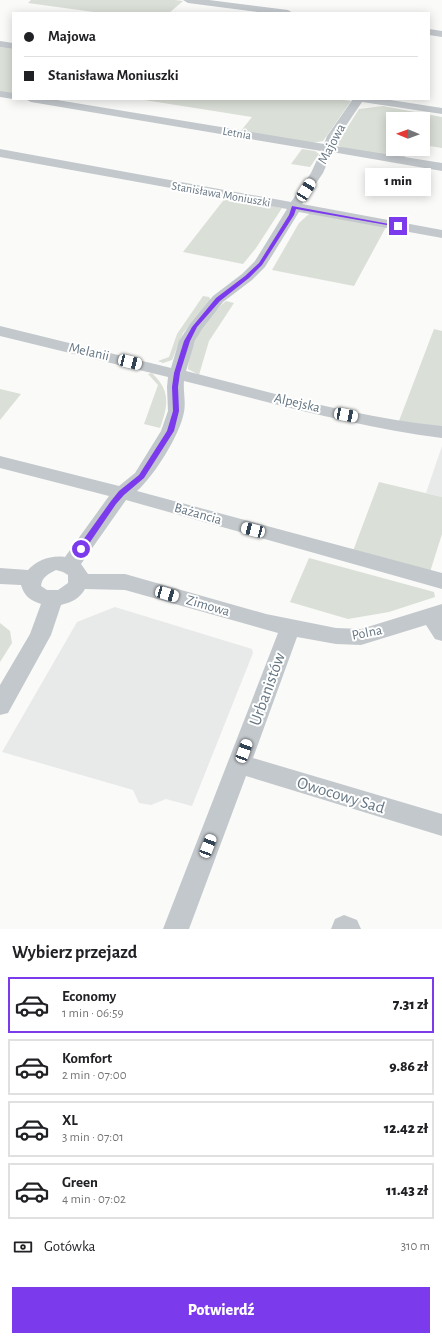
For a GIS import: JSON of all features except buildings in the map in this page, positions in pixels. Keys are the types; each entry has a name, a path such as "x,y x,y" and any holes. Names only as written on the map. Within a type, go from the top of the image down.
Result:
{"street":[{"path":"188,0 280,12"},
{"path":"430,32 442,34"},
{"path":"0,44 12,46"},
{"path":"0,94 12,96"},
{"name":"Letnia","path":"37,100 442,167"},
{"name":"Majowa","path":"75,573 113,503 122,493 141,477 170,431 176,411 175,387 177,373 187,341 195,327 218,300 247,277 260,264 291,215 294,207 317,173 333,136 358,100"},
{"path":"369,100 442,111"},
{"name":"Stanisława Moniuszki","path":"0,153 442,234"},
{"name":"Melanii","path":"0,331 177,373"},
{"name":"Alpejska","path":"177,373 346,415 416,429 442,432"},
{"name":"Bażancia","path":"0,462 122,493 442,581"},
{"path":"63,563 75,573 75,590 69,595 53,599 45,598 33,590 32,578 38,569 50,564 63,563"},
{"name":"Zimowa","path":"75,573 104,580 131,584 290,628"},
{"path":"0,576 32,578"},
{"path":"0,706 40,635 53,599"},
{"path":"436,614 442,633"},
{"name":"Polna","path":"290,628 336,636 356,637 436,614"},
{"name":"Urbanistów","path":"176,929 290,628"},
{"name":"Owocowy Sad","path":"239,764 442,825"}],"shaded area":[{"path":"31,0 183,1 170,12 94,12 28,3"},
{"path":"0,47 12,49 12,93 10,94 0,92"},
{"path":"144,100 351,101 323,141 312,143 240,132 252,117"},
{"path":"383,106 415,112 386,112 386,156 406,156 404,159 343,149 337,144 359,109"},
{"path":"430,115 442,117 442,148 430,146"},
{"path":"302,149 315,151 319,154 310,167 291,164"},
{"path":"226,197 282,208 256,248 243,264 183,252"},
{"path":"310,213 386,227 354,286 272,270 299,223"},
{"path":"203,296 209,297 211,300 183,333 172,360 163,363 158,361 169,357 177,334"},
{"path":"226,301 234,303 209,341 199,375 188,369 192,350 200,331 212,314"},
{"path":"434,329 442,331 442,427 399,421"},
{"path":"152,373 162,386 166,399 165,413 160,428 144,424 158,385 148,374"},
{"path":"0,389 21,394 0,420"},
{"path":"442,446 442,497 426,493"},
{"path":"379,482 442,497 442,534 430,572 353,551"},
{"path":"309,558 434,592 435,597 389,612 348,619 290,602"},
{"path":"115,607 252,649 253,653 192,806 166,799 151,805 139,803 133,790 2,752 77,622"},
{"path":"0,623 10,631 12,643 0,662"}],"route":[{"path":"81,549 113,503 122,493 141,477 170,431 176,411 175,387 177,373 187,341 195,327 218,300 247,277 260,264 291,215 294,207 398,226"}]}
